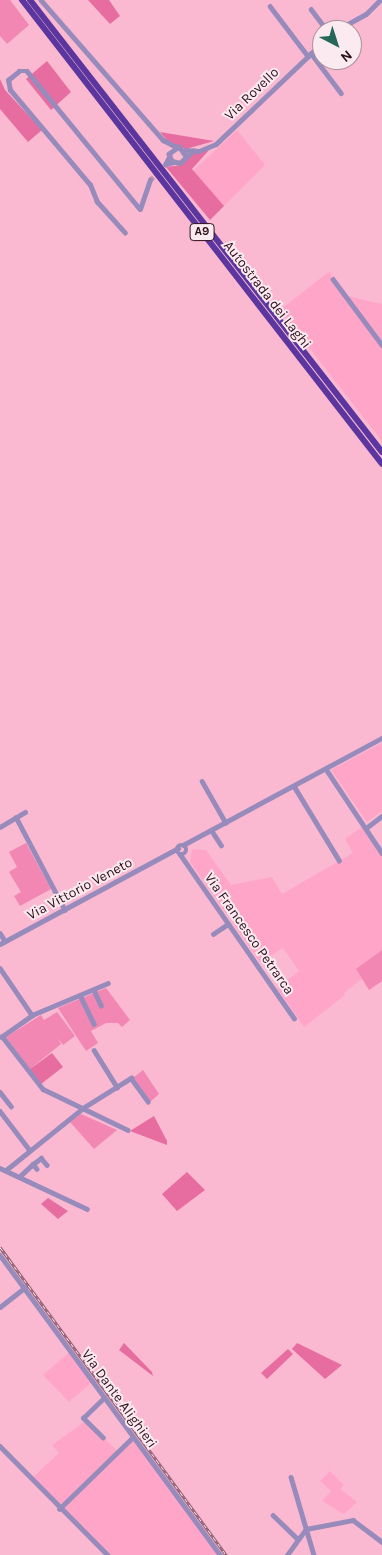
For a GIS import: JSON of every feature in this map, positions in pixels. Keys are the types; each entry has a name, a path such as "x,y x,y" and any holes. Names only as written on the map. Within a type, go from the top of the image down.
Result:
{"highway":[{"name":"Autostrada dei Laghi","path":"22,0 380,452"},
{"name":"Autostrada dei Laghi","path":"30,0 380,452"},
{"path":"380,452 382,464"}],"street":[{"path":"41,0 168,144 193,152"},
{"path":"355,20 366,14 380,0"},
{"path":"270,6 341,93"},
{"path":"311,9 319,20"},
{"name":"Via Rovello","path":"170,155 166,164 180,163 193,152 216,144 310,55"},
{"path":"124,233 97,202 90,185 10,90 8,80 19,71 27,71 140,209 150,180"},
{"path":"168,144 170,155"},
{"path":"170,155 177,147"},
{"path":"184,150 186,157"},
{"path":"333,280 382,344"},
{"path":"182,850 226,823 382,738"},
{"path":"326,768 382,853"},
{"path":"202,781 226,823"},
{"path":"296,785 339,860"},
{"path":"0,827 25,812"},
{"path":"366,828 382,816"},
{"path":"16,818 65,910"},
{"path":"212,831 221,845"},
{"name":"Via Vittorio Veneto","path":"2,943 170,853 182,850"},
{"name":"Via Francesco Petrarca","path":"182,850 186,862 294,1018"},
{"path":"213,934 228,924"},
{"path":"0,933 2,943"},
{"path":"0,968 32,1015"},
{"path":"108,983 32,1015 1,1037 43,1089 128,1130"},
{"path":"94,990 101,1005"},
{"path":"80,996 94,1024"},
{"path":"94,1050 117,1087"},
{"path":"6,1170 29,1149 83,1108 131,1078 148,1101"},
{"path":"0,1092 11,1106"},
{"path":"0,1111 29,1149"},
{"path":"19,1177 41,1158 47,1165"},
{"path":"33,1164 37,1169"},
{"path":"0,1168 87,1209"},
{"name":"Via Dante Alighieri","path":"0,1255 220,1555"},
{"path":"0,1307 24,1288"},
{"path":"103,1438 84,1416 104,1398"},
{"path":"59,1509 133,1437"},
{"path":"0,1446 59,1509 108,1555"},
{"path":"292,1477 314,1555"},
{"path":"273,1515 298,1539"},
{"path":"287,1555 306,1529 356,1521 382,1542"}],"shaded area":[{"path":"0,0 10,0 29,25 7,44 0,36"},
{"path":"88,0 109,0 120,16 110,24"},
{"path":"47,61 71,92 51,110 26,79"},
{"path":"0,79 5,90 42,130 28,142 0,109"},
{"path":"237,130 265,165 224,206 193,171"},
{"path":"160,132 214,141 186,149 169,143"},
{"path":"209,150 192,169 224,206 210,220 166,167 182,165 194,153"},
{"path":"330,271 332,280 382,347 382,441 280,310"},
{"path":"347,296 382,304 382,343"},
{"path":"382,743 382,811 367,822 331,770"},
{"path":"362,827 382,857 382,950 356,969 362,979 304,1027 277,988 299,971 283,948 260,962 190,862 192,849 206,850 231,885 272,877 282,894 353,853 345,839"},
{"path":"26,843 51,889 20,906 14,896 21,892 9,872 17,867 9,852"},
{"path":"382,950 382,981 369,990 356,969"},
{"path":"106,988 130,1020 122,1027 118,1023 106,1023 91,1031 98,1043 86,1051 58,1008"},
{"path":"57,1012 75,1036 63,1045 58,1038 61,1044 30,1069 6,1037 41,1015 44,1020"},
{"path":"52,1053 63,1067 41,1084 30,1069"},
{"path":"143,1070 159,1094 150,1102 133,1078"},
{"path":"81,1114 117,1130 94,1149 70,1122"},
{"path":"154,1116 167,1141 167,1145 130,1131"},
{"path":"187,1172 205,1190 177,1211 162,1194"},
{"path":"48,1198 68,1211 58,1219 41,1204"},
{"path":"124,1343 152,1372 153,1376 119,1350"},
{"path":"297,1343 342,1365 325,1379 292,1349"},
{"path":"288,1349 293,1354 267,1379 261,1373"},
{"path":"70,1352 92,1382 69,1402 43,1375"},
{"path":"87,1420 117,1451 132,1437 220,1555 111,1555 57,1507 31,1479 59,1453 52,1445"},
{"path":"330,1471 344,1485 340,1489 357,1502 344,1514 322,1501 331,1491 320,1481"}],"tunnel":[{"path":"150,180 166,164"}],"railway":[{"path":"0,1247 226,1555"}]}
